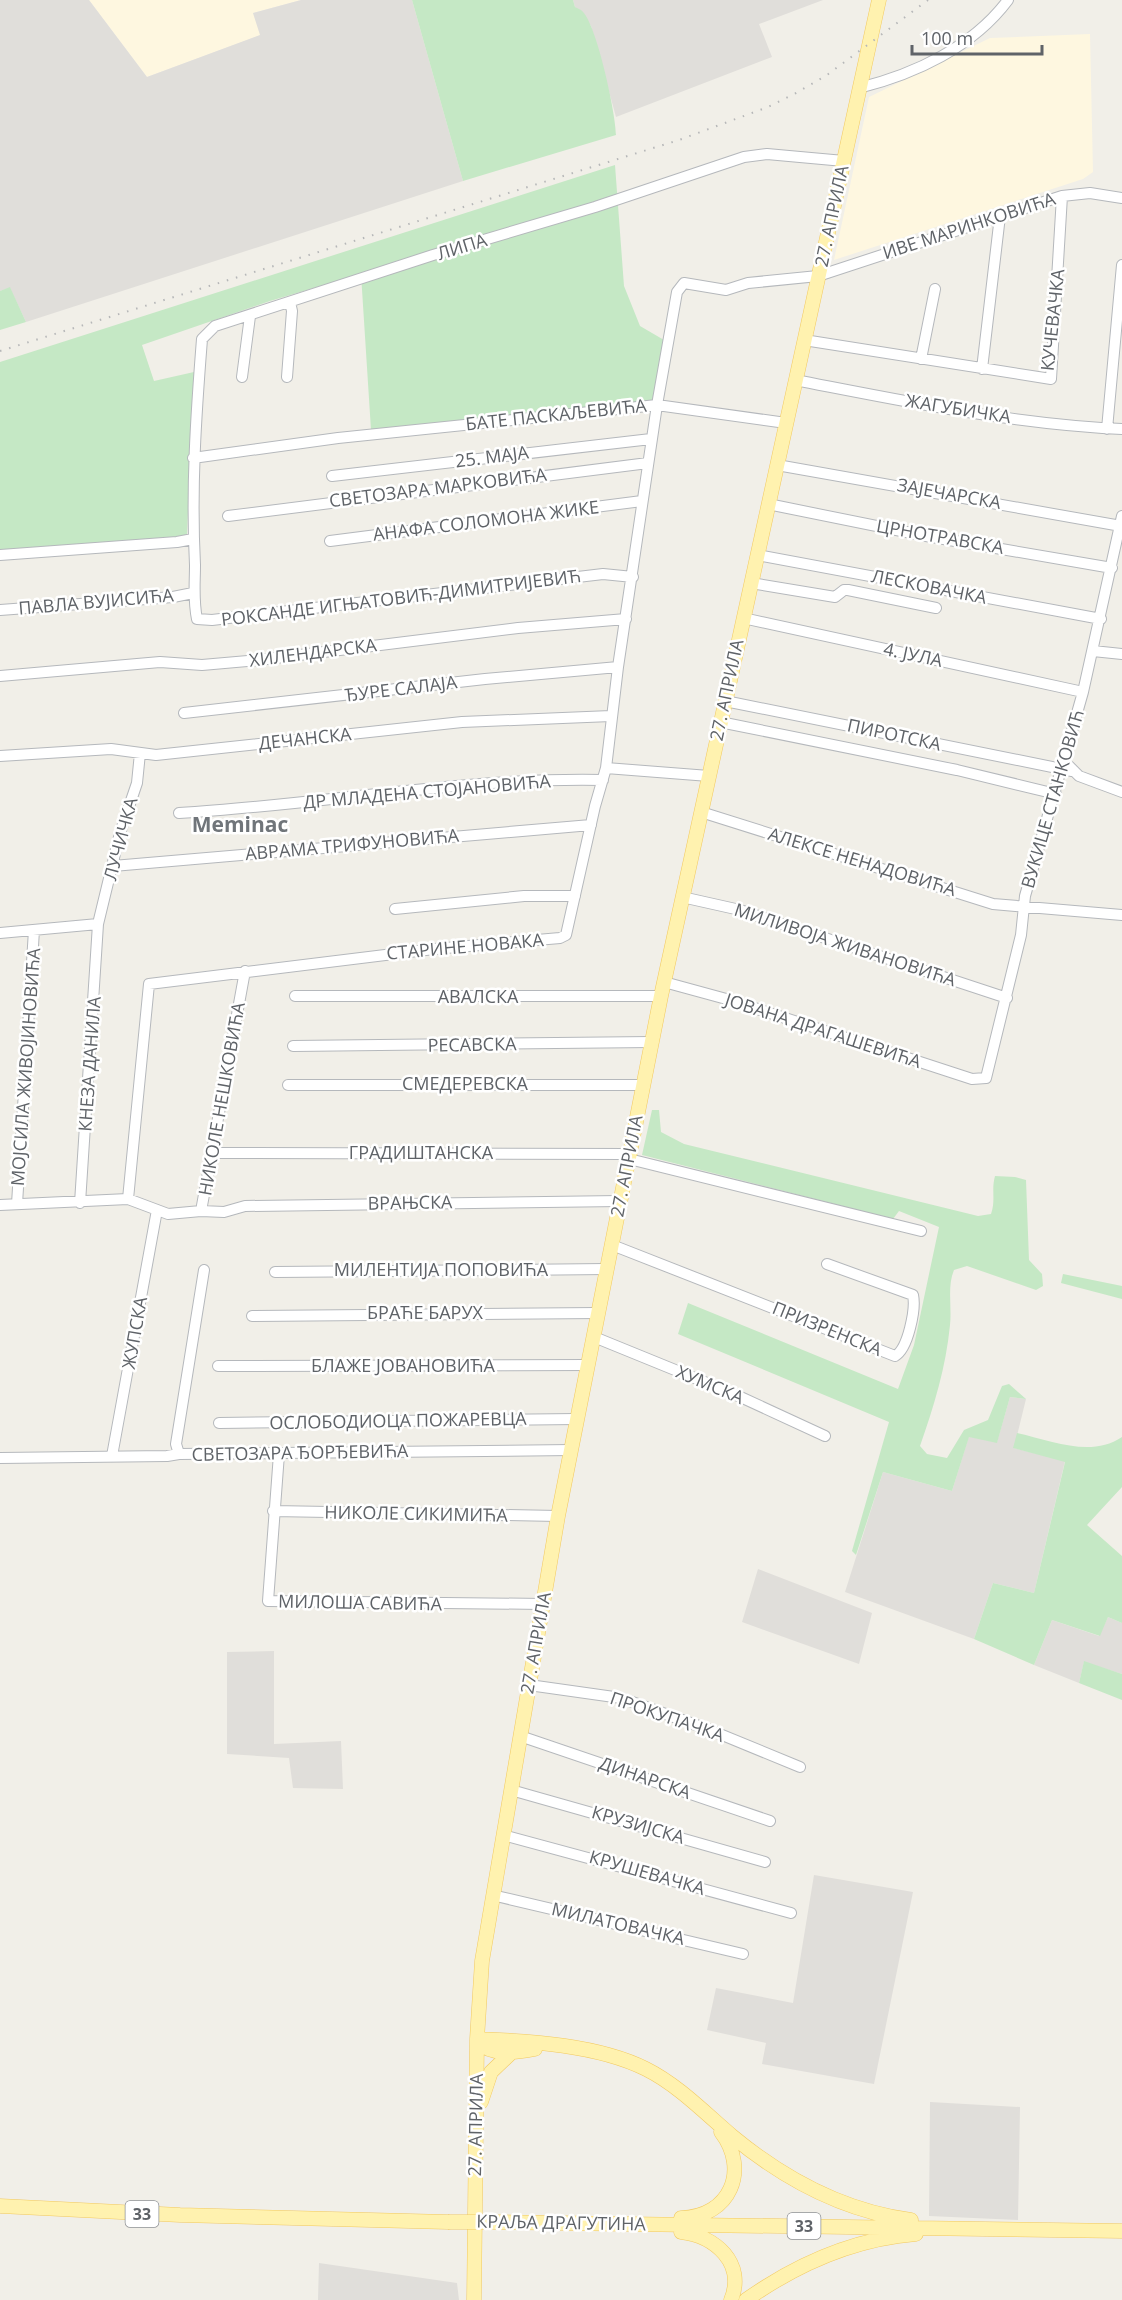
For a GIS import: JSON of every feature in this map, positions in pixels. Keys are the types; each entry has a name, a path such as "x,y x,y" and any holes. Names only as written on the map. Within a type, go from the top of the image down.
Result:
{"main road":[{"name":"27. АПРИЛА","path":"474,2300 477,2040 482,1961 558,1516 662,989 879,0"},
{"path":"477,2040 490,2050 512,2052 549,2046"},
{"path":"477,2040 586,2050 637,2065 668,2082 778,2171 837,2201 887,2216 954,2228"},
{"path":"476,2114 491,2072 512,2052"},
{"path":"653,2225 673,2218 692,2218 703,2214 727,2194 735,2174 734,2155 714,2120"},
{"name":"КРАЉА ДРАГУТИНА","path":"0,2206 180,2215 448,2222 1122,2231"},
{"path":"653,2225 664,2231 703,2236 724,2252 735,2281 731,2300"},
{"path":"746,2300 798,2267 848,2248 954,2228"}],"street":[{"path":"860,88 892,80 922,68 993,20 1008,0"},
{"name":"ЛИПА","path":"193,592 193,458 202,339 215,326 744,157 767,154 844,161"},
{"name":"ИВЕ МАРИНКОВИЋА","path":"818,276 1062,196 1090,193 1122,198"},
{"name":"КУЧЕВАЧКА","path":"804,340 1051,379 1062,196"},
{"path":"982,369 1000,216"},
{"path":"1107,429 1122,265"},
{"name":"БАТЕ ПАСКАЉЕВИЋА","path":"193,458 338,438 657,405 680,286 692,283 726,290 748,283 818,276"},
{"path":"921,359 935,289"},
{"path":"287,377 292,311 290,302"},
{"path":"242,377 250,315"},
{"name":"ЖАГУБИЧКА","path":"795,380 955,410 1065,426 1122,429"},
{"path":"657,405 786,423"},
{"name":"СТАРИНЕ НОВАКА","path":"128,1198 149,984 434,949 560,938 566,935 606,768 611,716 657,405"},
{"name":"25. МАЈА","path":"332,476 651,439"},
{"name":"СВЕТОЗАРА МАРКОВИЋА","path":"228,516 648,463"},
{"name":"ЗАЈЕЧАРСКА","path":"777,465 1121,521"},
{"name":"АНАФА СОЛОМОНА ЖИКЕ","path":"330,541 642,501"},
{"name":"ЦРНОТРАВСКА","path":"768,504 926,536 1112,568"},
{"name":"ВУКИЦЕ СТАНКОВИЋ","path":"982,1079 988,1074 1021,935 1023,907 1057,790 1071,773 1066,757 1101,619 1121,521"},
{"path":"0,555 177,542 193,538"},
{"name":"ЛЕСКОВАЧКА","path":"757,555 1101,619"},
{"name":"РОКСАНДЕ ИГЊАТОВИЋ-ДИМИТРИЈЕВИЋ","path":"193,592 197,619 202,621 603,574 633,577"},
{"path":"751,583 818,596 835,597 844,590 848,590 936,608"},
{"name":"ПАВЛА ВУЈИСИЋА","path":"0,610 173,597 193,592"},
{"name":"4. ЈУЛА","path":"743,618 1083,692"},
{"name":"ХИЛЕНДАРСКА","path":"0,676 160,662 182,665 225,663 518,628 626,619"},
{"path":"1093,651 1122,654"},
{"name":"ЂУРЕ САЛАЈА","path":"184,713 485,679 618,667"},
{"name":"ПИРОТСКА","path":"725,701 1071,773 1122,792"},
{"name":"ДЕЧАНСКА","path":"0,756 111,749 156,755 462,722 611,716"},
{"path":"720,722 1057,790 1071,773"},
{"name":"ЛУЧИЧКА","path":"98,924 137,783 140,753"},
{"path":"606,768 709,776"},
{"name":"ДР МЛАДЕНА СТОЈАНОВИЋА","path":"179,813 252,809 479,784 603,780"},
{"name":"АЛЕКСЕ НЕНАДОВИЋА","path":"701,812 878,865 984,901 1023,907 1122,915"},
{"name":"АВРАМА ТРИФУНОВИЋА","path":"113,866 591,825"},
{"path":"395,909 524,896 575,896"},
{"name":"МИЛИВОЈА ЖИВАНОВИЋА","path":"682,897 740,910 1007,998"},
{"path":"0,933 98,924"},
{"name":"КНЕЗА ДАНИЛА","path":"80,1203 98,924"},
{"name":"МОЈСИЛА ЖИВОЈИНОВИЋА","path":"17,1204 34,930"},
{"name":"НИКОЛЕ НЕШКОВИЋА","path":"0,1205 80,1203 128,1198 158,1210 181,1214 201,1211 245,971"},
{"name":"АВАЛСКА","path":"295,996 662,989"},
{"name":"ЈОВАНА ДРАГАШЕВИЋА","path":"662,989 730,1000 972,1079 982,1079"},
{"name":"РЕСАВСКА","path":"293,1047 652,1042"},
{"name":"СМЕДЕРЕВСКА","path":"288,1084 643,1085"},
{"name":"ГРАДИШТАНСКА","path":"213,1153 629,1156 921,1231"},
{"name":"ВРАЊСКА","path":"201,1211 218,1213 240,1206 268,1205 620,1201"},
{"name":"ЖУПСКА","path":"112,1456 158,1210"},
{"name":"ПРИЗРЕНСКА","path":"612,1245 895,1356 901,1353 905,1347 910,1324 913,1295 827,1264"},
{"name":"МИЛЕНТИЈА ПОПОВИЋА","path":"275,1272 607,1269"},
{"name":"СВЕТОЗАРА ЂОРЂЕВИЋА","path":"204,1270 176,1444 179,1454 572,1450"},
{"name":"БРАЋЕ БАРУХ","path":"252,1316 598,1313"},
{"name":"ХУМСКА","path":"594,1337 734,1394 825,1436"},
{"name":"БЛАЖЕ ЈОВАНОВИЋА","path":"218,1366 588,1365"},
{"name":"ОСЛОБОДИОЦА ПОЖАРЕВЦА","path":"219,1423 578,1419"},
{"path":"0,1458 179,1454"},
{"path":"273,1511 279,1454"},
{"name":"НИКОЛЕ СИКИМИЋА","path":"273,1511 558,1516"},
{"name":"МИЛОША САВИЋА","path":"273,1511 268,1601 543,1604"},
{"name":"ПРОКУПАЧКА","path":"529,1685 621,1698 710,1730 800,1767"},
{"name":"ДИНАРСКА","path":"520,1736 770,1821"},
{"name":"КРУЗИЈСКА","path":"511,1790 765,1862"},
{"name":"КРУШЕВАЧКА","path":"503,1835 791,1913"},
{"name":"МИЛАТОВАЧКА","path":"492,1895 743,1954"}],"shaded area":[{"path":"0,0 89,0 147,77 260,35 253,13 301,0 412,0 463,181 26,322 10,288 0,291"},
{"path":"89,0 301,0 253,13 261,35 147,77"},
{"path":"573,0 823,0 759,24 772,57 616,117 591,26 575,7"},
{"path":"1090,34 1093,172 1083,179 834,260 869,97 990,38"},
{"path":"1010,1397 1026,1399 1014,1448 1065,1461 1034,1593 993,1583 974,1639 845,1592 883,1472 952,1491 969,1436 997,1442"},
{"path":"758,1569 872,1613 859,1664 742,1622"},
{"path":"1108,1617 1122,1623 1122,1674 1084,1662 1079,1683 1034,1665 1052,1620 1099,1636"},
{"path":"274,1651 274,1744 341,1741 343,1789 293,1788 289,1758 227,1754 227,1652"},
{"path":"814,1875 913,1892 874,2084 762,2064 766,2043 707,2030 716,1988 793,2003"},
{"path":"930,2102 1020,2107 1018,2220 929,2216"},
{"path":"319,2263 457,2283 459,2300 318,2300"}],"green space":[{"path":"412,0 573,0 575,7 582,11 588,20 600,52 616,135 463,181"},
{"path":"615,165 624,286 640,326 664,340 655,400 371,430 361,274 270,301 142,345 154,381 194,372 187,534 178,538 0,551 0,362"},
{"path":"10,287 26,322 0,330 0,291"},
{"path":"652,1110 659,1110 661,1132 684,1144 978,1216 991,1214 995,1176 1026,1180 1029,1260 1042,1274 1043,1286 1036,1290 967,1266 954,1270 946,1356 935,1401 920,1446 927,1454 947,1458 964,1430 988,1420 1002,1386 1009,1384 1026,1399 1010,1397 997,1443 969,1437 952,1491 883,1472 856,1555 852,1551 889,1422 678,1334 688,1303 898,1389 914,1345 939,1227 899,1211 893,1219 642,1155"},
{"path":"1063,1274 1122,1286 1122,1299 1061,1283"},
{"path":"1017,1433 1071,1446 1085,1447 1110,1443 1122,1437 1122,1487 1087,1525 1122,1556 1122,1623 1108,1617 1100,1636 1052,1620 1034,1665 974,1639 993,1583 1034,1593 1065,1462 1013,1448"},
{"path":"1084,1661 1122,1674 1122,1700 1079,1683"}],"railway":[{"path":"0,351 679,140 768,107 827,75 928,0"}],"district":[{"name":"Meminac","path":"240,825"}]}
